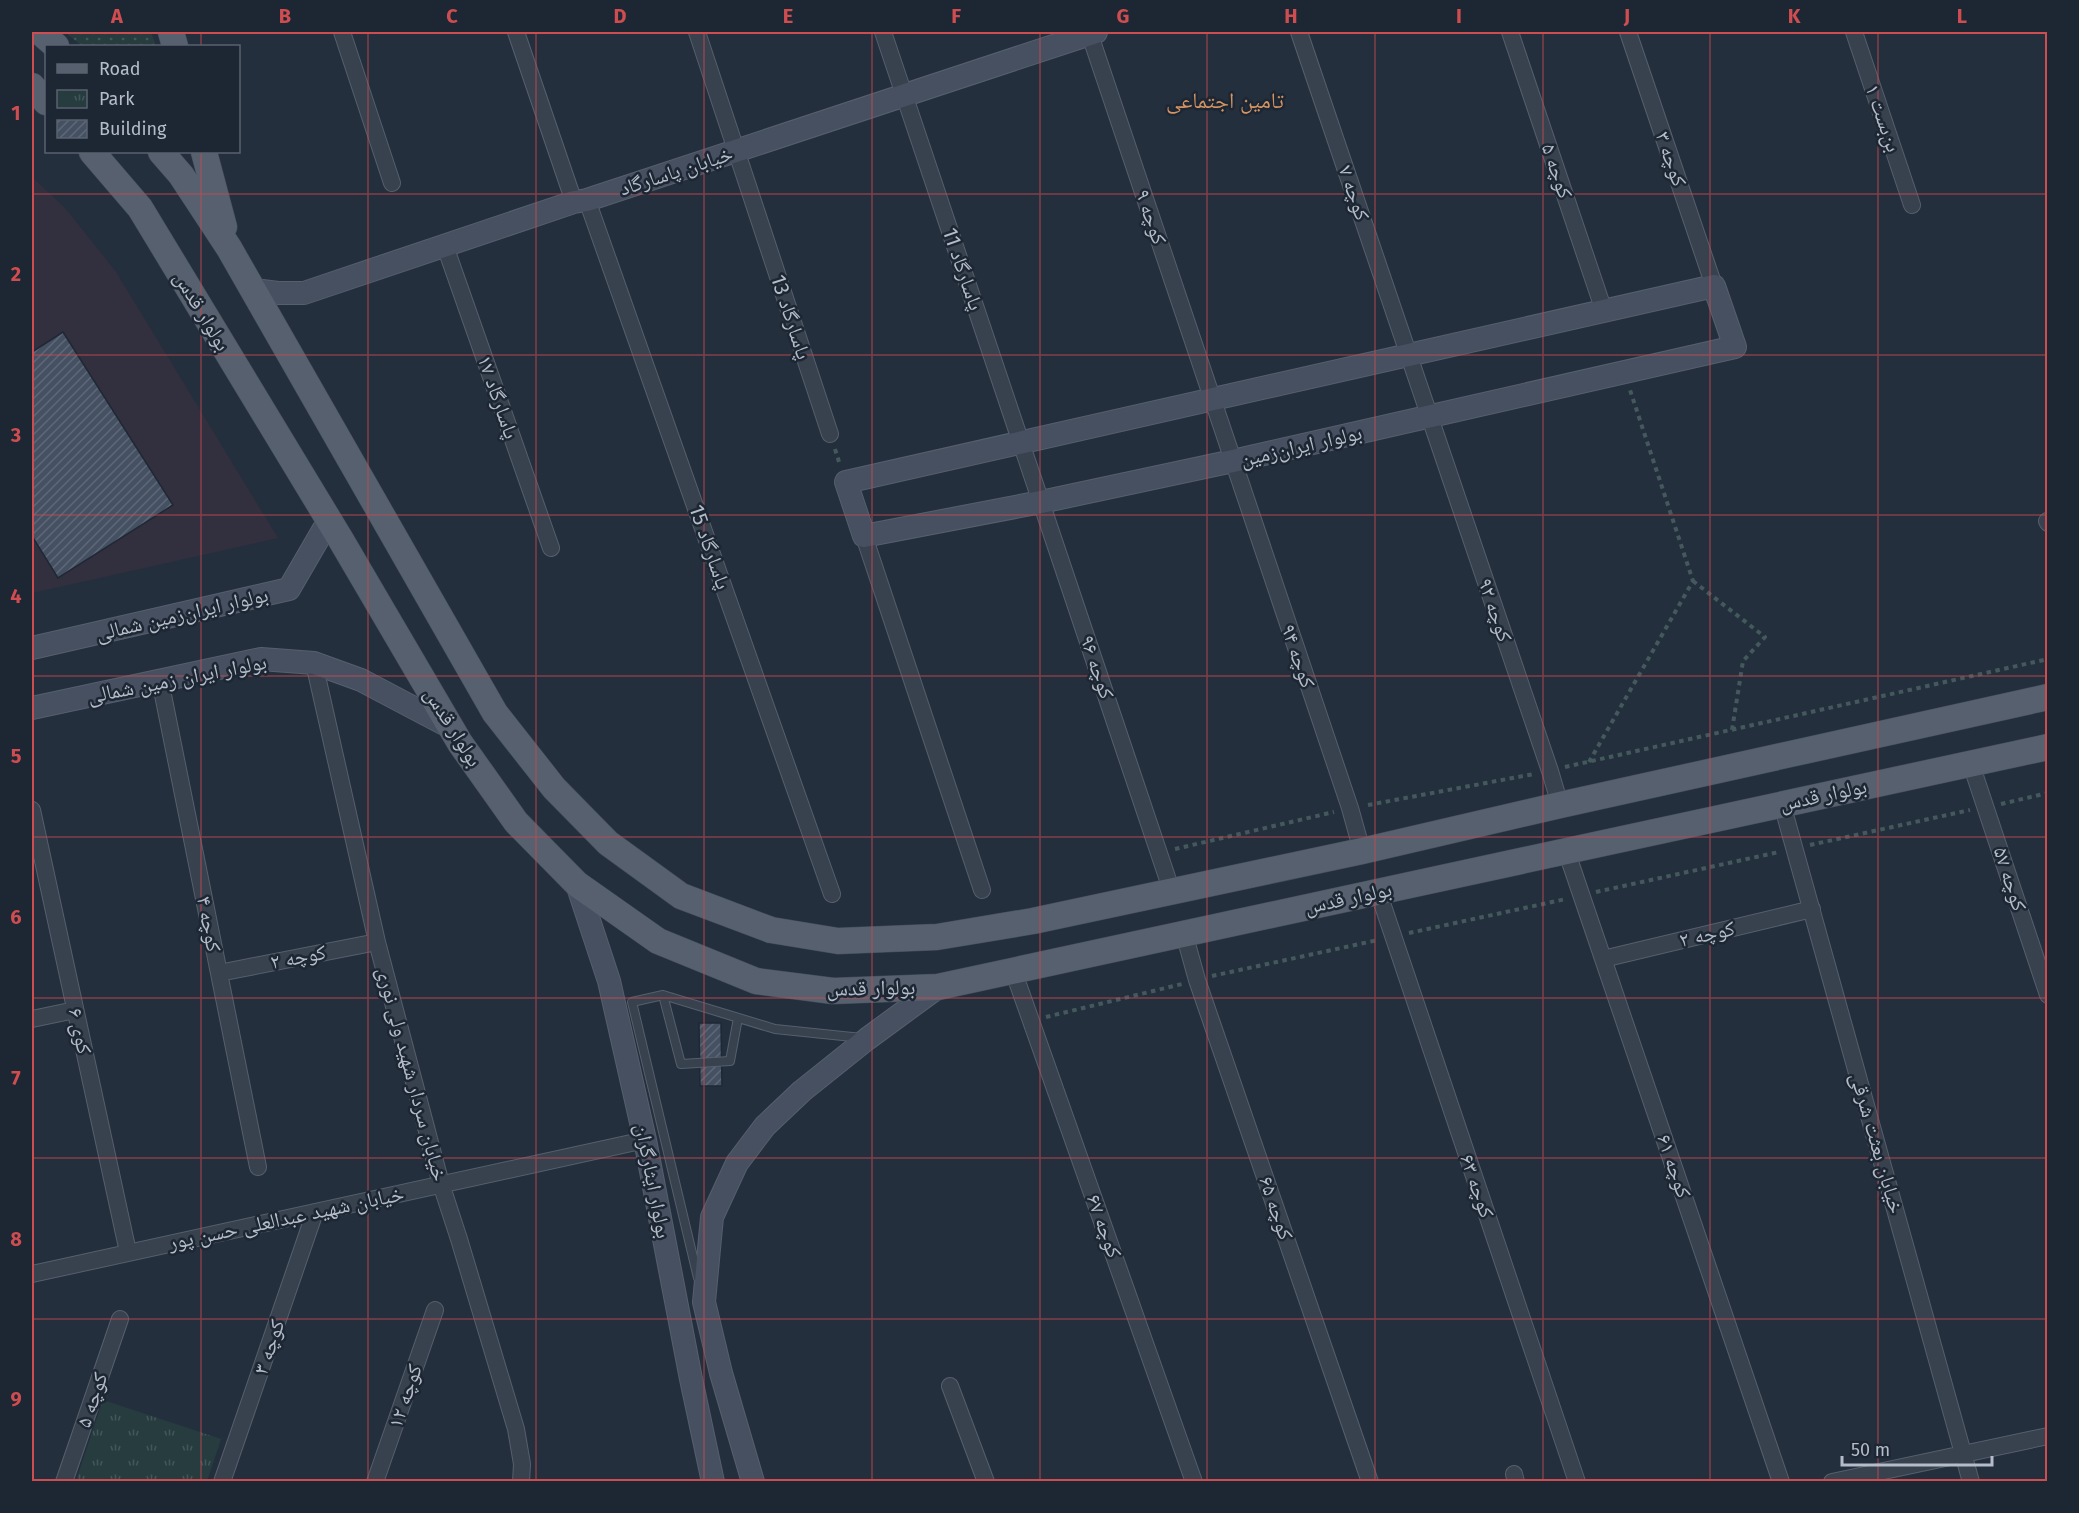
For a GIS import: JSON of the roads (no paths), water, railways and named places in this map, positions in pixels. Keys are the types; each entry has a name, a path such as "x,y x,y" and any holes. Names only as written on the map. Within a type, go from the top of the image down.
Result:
{"main road":[{"path":"40,32 55,45"},
{"path":"32,86 45,101"},
{"path":"32,111 45,121"},
{"name":"بولوار قدس","path":"93,153 140,208 452,728 516,822 577,884 658,941 756,981 833,991 938,987 2048,747"},
{"name":"بولوار قدس","path":"162,153 181,175 254,290 495,713 554,788 608,843 681,896 771,930 838,941 937,937 1033,921 1362,851 2048,697"},
{"path":"204,153 229,248"}],"street":[{"path":"342,32 392,183"},
{"name":"پاسارگاد 15","path":"516,32 581,201 832,894"},
{"name":"پاسارگاد 13","path":"697,32 830,434"},
{"path":"883,32 904,96"},
{"name":"خیابان پاسارگاد","path":"254,290 304,293 1092,32"},
{"name":"کوچه ۹","path":"1092,32 1233,461"},
{"name":"کوچه ۷","path":"1299,32 1429,416"},
{"name":"کوچه ۵","path":"1510,32 1604,311"},
{"name":"کوچه ۳","path":"1628,32 1714,286"},
{"name":"بن‌بست ۱","path":"1854,32 1912,205"},
{"name":"پاسارگاد 11","path":"904,96 1021,443"},
{"name":"پاسارگاد ۱۷","path":"445,246 551,549"},
{"path":"982,890 846,482 1714,286"},
{"name":"بولوار ایران‌زمین","path":"864,536 1041,502 1233,461 1735,347 1714,286"},
{"name":"کوچه ۹۲","path":"1429,416 1560,805"},
{"name":"کوچه ۹۶","path":"1021,443 1172,892"},
{"name":"کوچه ۹۴","path":"1233,461 1350,808 1362,851"},
{"name":"بولوار ایران‌زمین شمالی","path":"32,648 289,589 329,520"},
{"name":"بولوار ایران زمین شمالی","path":"32,708 261,659 314,663 361,680 452,728"},
{"name":"خیابان سردار شهید ولی نوری","path":"314,663 376,942 441,1184 516,1429 522,1464 521,1482"},
{"name":"کوچه ۴","path":"160,680 258,1167"},
{"name":"کوچه ۵۷","path":"1971,764 2048,994"},
{"name":"خیابان بعثت شرقی","path":"1782,804 1971,1482"},
{"name":"کوی ۶","path":"32,810 128,1252"},
{"name":"کوچه ۶۱","path":"1566,850 1781,1482"},
{"name":"بولوار ایثارگران","path":"577,884 609,981 645,1140 713,1482"},
{"name":"کوچه ۶۳","path":"1378,891 1577,1482"},
{"name":"کوچه ۲","path":"1603,959 1812,909"},
{"name":"کوچه ۶۵","path":"1184,933 1197,980 1370,1482"},
{"name":"کوچه ۲","path":"219,973 376,942"},
{"name":"کوچه ۶۷","path":"1013,970 1194,1482"},
{"path":"753,1482 721,1372 704,1302 712,1217 737,1163 765,1125 802,1091 867,1039 938,987"},
{"path":"32,1019 75,1010"},
{"name":"خیابان شهید عبدالعلی حسن پور","path":"32,1274 645,1140"},
{"name":"کوچه ۳","path":"222,1482 315,1212"},
{"name":"کوچه ۱۲","path":"375,1482 435,1310"},
{"name":"کوچه ۵","path":"64,1482 120,1319"},
{"path":"950,1386 986,1482"},
{"path":"1833,1482 2048,1436"}],"lane":[{"path":"663,995 681,1064 730,1061 738,1018"},
{"path":"704,1302 632,1002 663,995 775,1029 867,1039"}],"district":[{"name":"تامین اجتماعی","path":"1225,100"}]}
